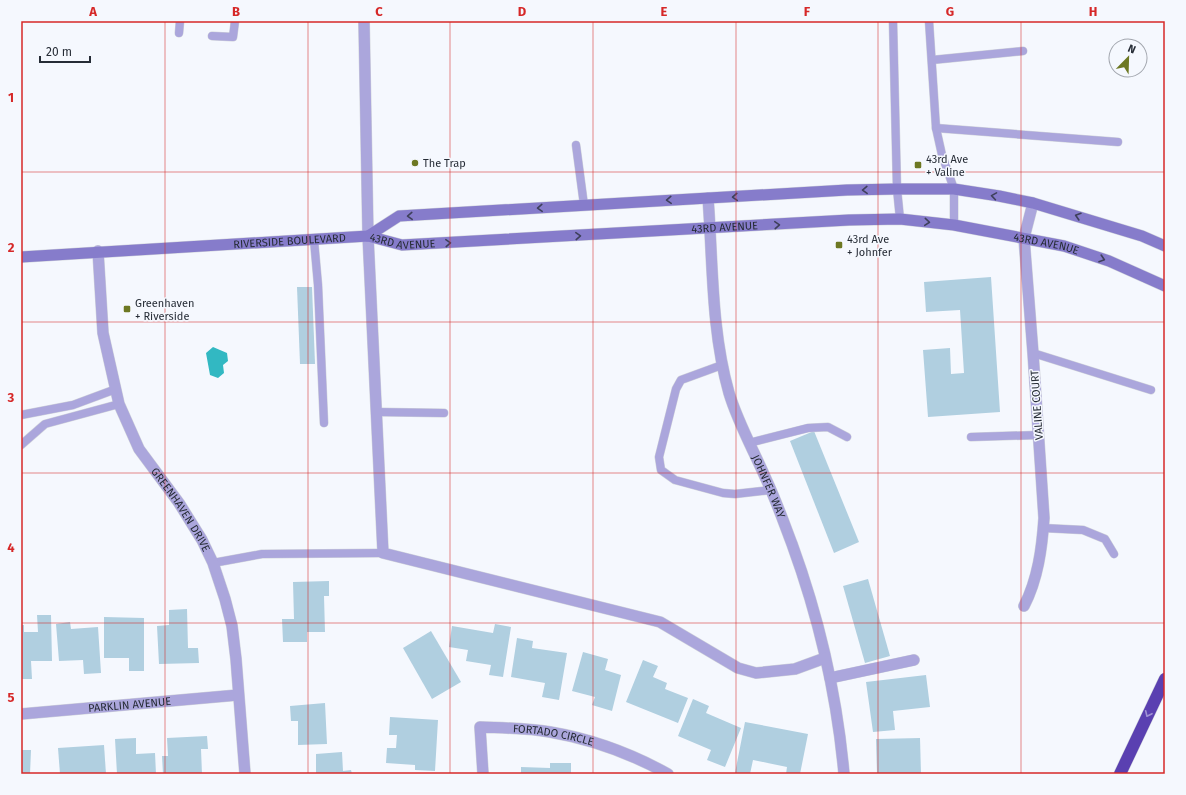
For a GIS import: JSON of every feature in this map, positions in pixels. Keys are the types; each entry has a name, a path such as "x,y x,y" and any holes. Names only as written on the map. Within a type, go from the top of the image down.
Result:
{"highway":[{"path":"1120,774 1165,679"}],"main road":[{"name":"43RD AVENUE","path":"368,236 399,216 708,198 897,189 954,189 1033,203 1142,236 1165,246"},
{"name":"43RD AVENUE","path":"368,236 402,245 710,229 849,220 900,219 954,225 1064,246 1109,261 1165,286"},
{"name":"RIVERSIDE BOULEVARD","path":"21,257 98,251 368,236"}],"street":[{"path":"364,21 368,236 383,553 660,622 738,668 756,673 795,669 826,658"},
{"name":"JOHNFER WAY","path":"708,198 716,329 722,365 730,394 749,443 771,490 809,594 830,678 842,746 844,774"},
{"name":"VALINE COURT","path":"1024,606 1037,572 1042,543 1044,518 1024,238 1033,203"},
{"name":"GREENHAVEN DRIVE","path":"98,251 104,333 120,404 139,449 179,503 202,540 213,563 225,599 232,626 245,774"},
{"path":"830,678 914,660"},
{"name":"PARKLIN AVENUE","path":"21,714 238,695"},
{"name":"FORTADO CIRCLE","path":"483,774 480,727 548,732 582,738 615,749 646,762 668,774"}],"lane":[{"path":"179,34 180,21"},
{"path":"212,36 233,37 235,21"},
{"path":"893,21 897,189 900,219"},
{"path":"929,21 936,128 942,155 954,189 954,225"},
{"path":"932,60 1023,51"},
{"path":"936,128 1118,142"},
{"path":"576,145 584,205"},
{"path":"314,240 318,285 324,423"},
{"path":"1033,353 1152,390"},
{"path":"722,365 681,380 676,389 658,457 661,470 674,480 723,493 734,494 771,490"},
{"path":"21,415 73,405 116,389"},
{"path":"21,445 45,424 120,404"},
{"path":"376,412 444,413"},
{"path":"749,443 808,428 828,427 846,436"},
{"path":"971,437 1038,435"},
{"path":"1043,528 1083,530 1105,539 1114,554"},
{"path":"213,563 262,554 383,553"}],"water":[{"path":"213,347 227,353 228,361 223,365 224,373 218,378 210,375 206,353"}],"building":[{"path":"991,277 1000,412 928,417 923,350 950,348 951,374 964,373 960,310 926,312 924,282"},
{"path":"297,287 312,287 315,364 300,364"},
{"path":"814,431 859,542 834,553 790,441"},
{"path":"868,579 890,656 865,663 843,586"},
{"path":"329,581 329,596 324,596 325,632 307,632 307,642 283,642 282,619 294,619 293,582"},
{"path":"187,609 188,648 198,648 199,663 159,664 157,626 169,625 169,610"},
{"path":"37,615 51,615 52,661 31,661 32,679 21,679 21,625 24,625 24,632 38,632"},
{"path":"104,617 144,618 144,671 129,671 129,658 104,658"},
{"path":"70,622 71,629 98,627 101,673 84,674 83,660 59,661 56,624"},
{"path":"495,624 511,627 503,677 489,675 491,665 466,661 468,650 449,647 452,626 493,633"},
{"path":"431,631 461,682 432,699 403,648"},
{"path":"517,638 533,641 532,648 567,653 559,700 542,697 545,683 511,677"},
{"path":"583,652 608,659 605,670 621,675 612,711 592,705 595,697 572,691"},
{"path":"643,660 658,666 653,677 667,683 665,689 688,698 678,723 626,702"},
{"path":"926,675 930,707 893,711 895,730 873,732 866,682"},
{"path":"693,699 709,706 706,713 741,728 725,767 707,760 711,750 678,736"},
{"path":"325,703 327,744 298,745 298,721 291,721 290,706"},
{"path":"390,717 438,720 435,771 415,770 415,765 386,763 387,748 396,748 397,735 389,735"},
{"path":"745,722 808,734 800,774 786,774 787,767 753,760 750,774 735,773"},
{"path":"207,736 208,749 201,749 202,774 163,774 162,756 168,756 167,738"},
{"path":"136,738 136,754 155,753 156,774 117,774 115,739"},
{"path":"920,738 921,774 877,774 876,739"},
{"path":"104,745 106,774 60,774 58,748"},
{"path":"21,750 31,750 30,774 21,774"},
{"path":"342,752 343,771 351,770 352,774 316,774 316,754"},
{"path":"550,763 571,763 571,774 521,774 521,767 550,768"}],"place":[{"name":"The Trap","path":"415,163"},
{"name":"43rd Ave + Valine","path":"918,165"},
{"name":"43rd Ave + Johnfer","path":"839,245"},
{"name":"Greenhaven + Riverside","path":"127,309"}]}
